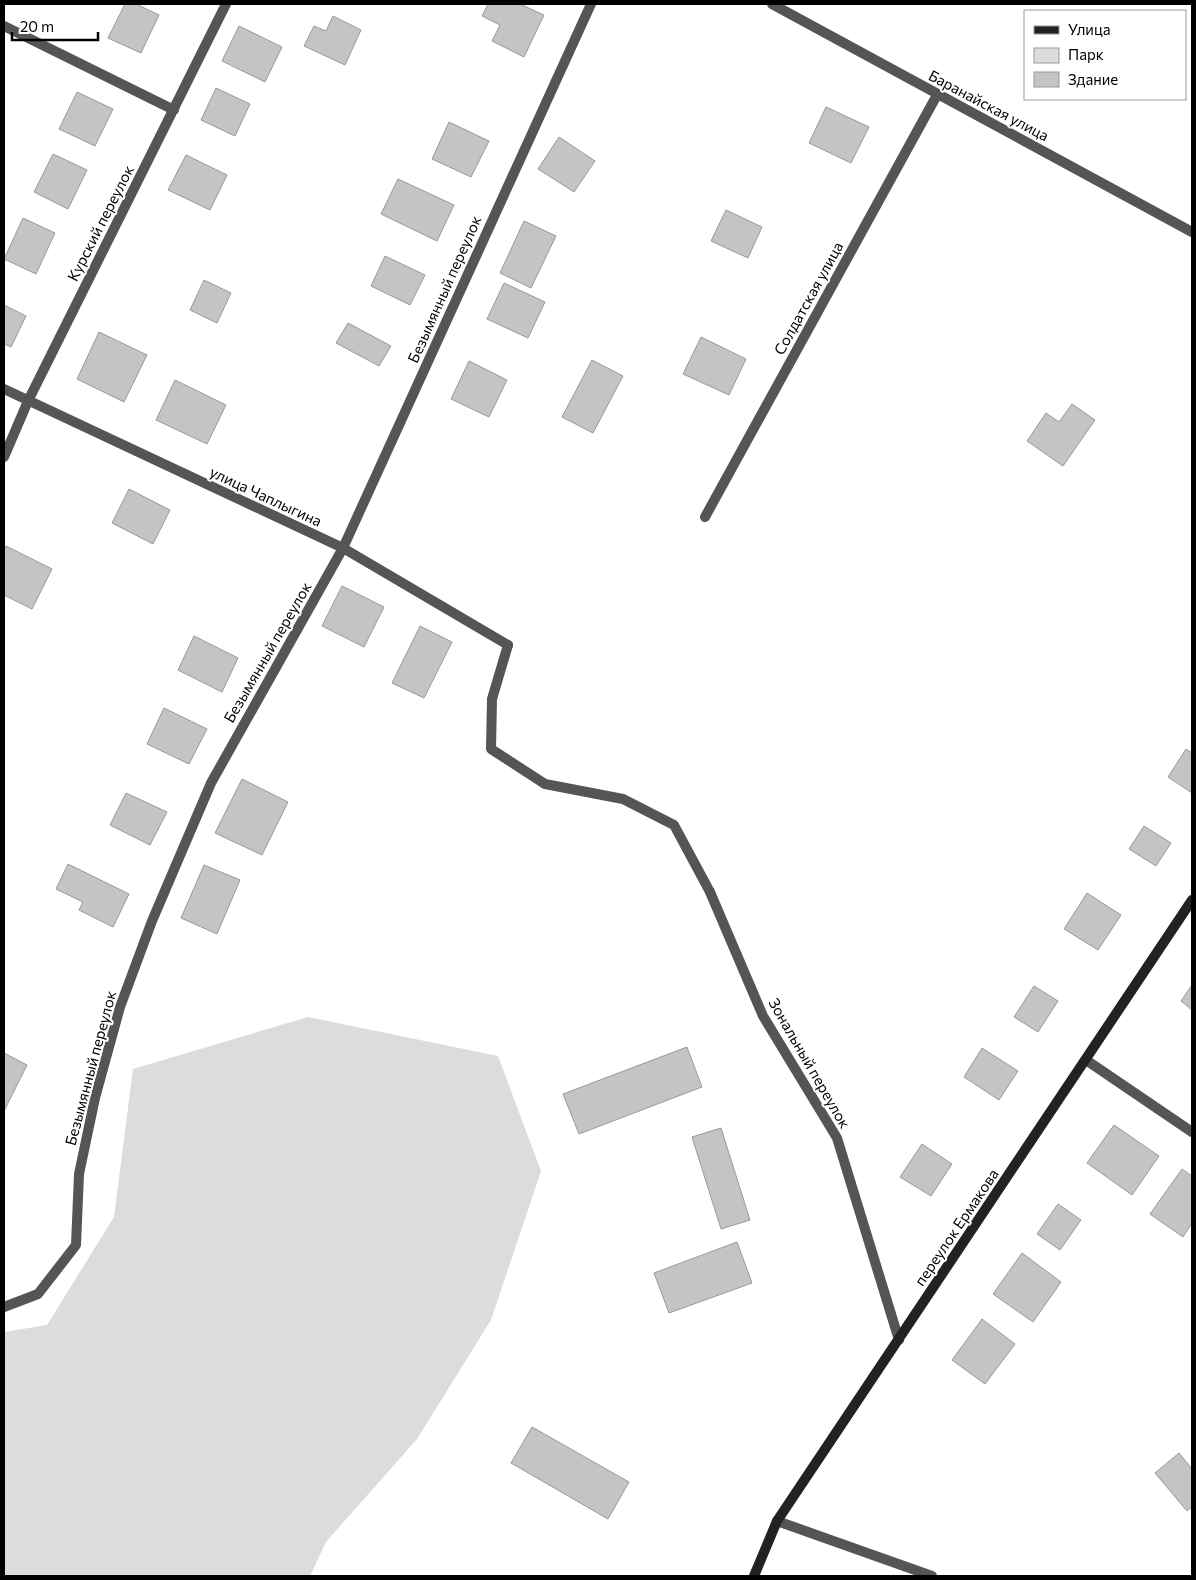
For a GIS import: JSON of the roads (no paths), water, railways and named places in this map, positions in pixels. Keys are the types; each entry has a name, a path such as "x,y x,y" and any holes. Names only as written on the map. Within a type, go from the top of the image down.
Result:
{"street":[{"name":"Курский переулок","path":"4,457 28,401 226,4"},
{"name":"Безымянный переулок","path":"4,1307 38,1294 76,1245 79,1174 95,1098 120,1007 152,921 211,783 343,548 591,4"},
{"name":"Баранайская улица","path":"772,4 1192,232"},
{"path":"4,26 174,110"},
{"name":"Солдатская улица","path":"705,517 937,95"},
{"name":"улица Чаплыгина","path":"4,389 343,548 508,645"},
{"name":"Зональный переулок","path":"508,645 492,699 491,750 545,784 623,799 674,825 710,892 763,1016 837,1138 899,1340"},
{"name":"переулок Ермакова","path":"754,1576 777,1521 1192,900"},
{"path":"1086,1060 1192,1132"},
{"path":"777,1521 932,1576"}]}
